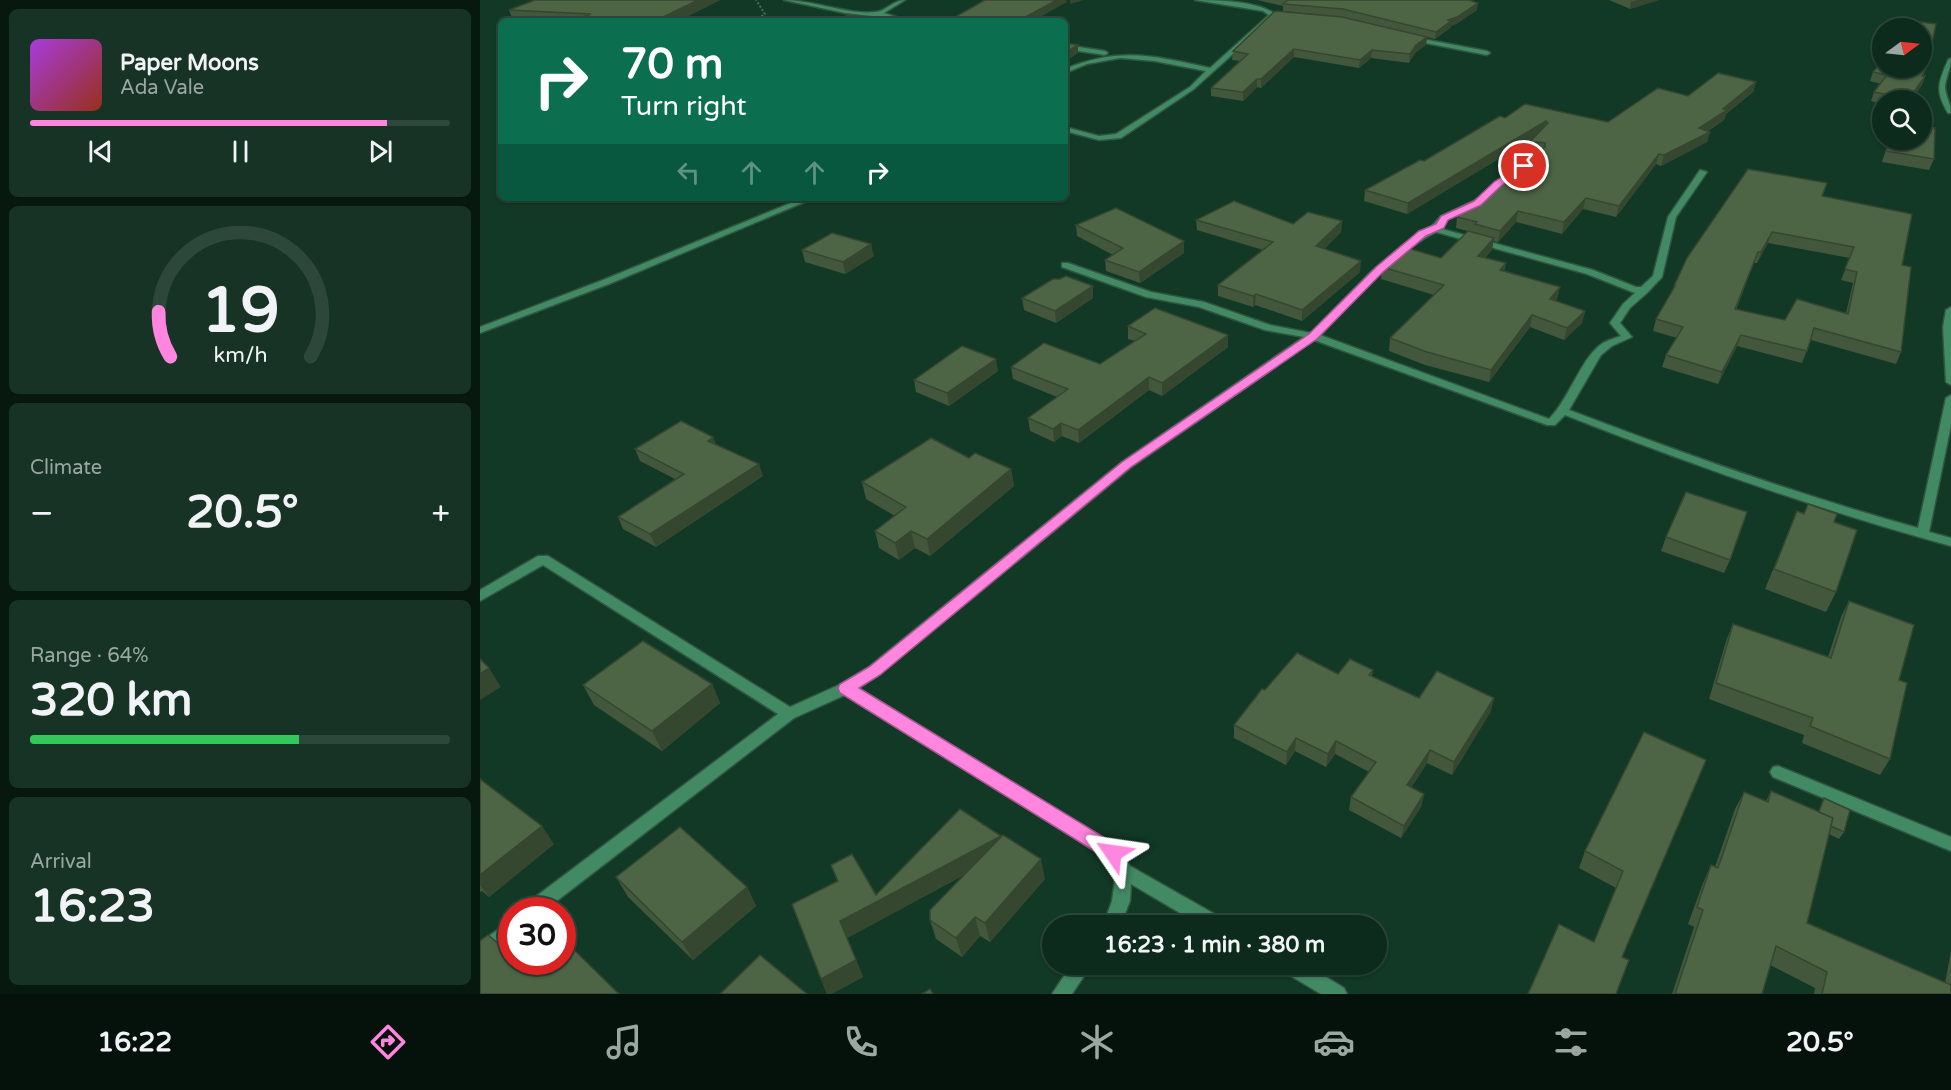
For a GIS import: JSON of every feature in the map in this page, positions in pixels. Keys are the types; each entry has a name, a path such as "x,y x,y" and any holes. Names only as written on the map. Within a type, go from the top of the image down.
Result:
{"street":[{"path":"787,0 889,18"},
{"path":"882,15 880,13 884,9 902,0"},
{"path":"1198,0 1264,9 1273,15 1284,16"},
{"path":"1068,130 1099,138 1118,136 1192,88 1209,70 1273,15"},
{"path":"1400,36 1487,53"},
{"path":"1068,47 1209,70"},
{"path":"1068,70 1098,58 1128,56"},
{"path":"1951,60 1942,77 1941,87 1941,96 1951,111"},
{"path":"1065,265 1149,295 1201,304 1268,328 1313,336 1551,423 1563,411 1597,353 1608,344 1627,337 1615,323 1626,306 1657,277 1672,217 1703,172"},
{"path":"1484,196 1478,203 1444,218 1434,229 1590,272 1635,290 1645,290"},
{"path":"480,330 606,282 803,201"},
{"path":"549,897 789,714 846,688 874,671 1126,465 1313,336 1380,269 1422,234 1440,226 1444,218"},
{"path":"1951,310 1948,327 1951,382"},
{"path":"1923,533 1951,398"},
{"path":"1563,411 1674,454 1838,510 1951,542"},
{"path":"480,596 543,559 789,714"},
{"path":"846,688 1113,853 1124,871 1200,915"},
{"path":"1778,772 1951,844"},
{"path":"1115,915 1121,901 1124,871"},
{"path":"480,953 498,938"},
{"path":"1060,994 1075,975"},
{"path":"1306,975 1338,994"}],"path":[{"path":"756,0 765,14 759,18"}],"building":[{"path":"535,0 698,0 661,18 581,18 591,14 509,10"},
{"path":"985,0 1057,0 1024,18 953,18"},
{"path":"1288,0 1469,0 1478,3 1457,17 1448,20 1451,21 1436,32 1343,9 1283,4"},
{"path":"1275,11 1342,17 1427,37 1416,45 1410,54 1372,50 1360,60 1294,49 1243,92 1211,88 1248,54 1233,51"},
{"path":"846,15 872,18 848,18"},
{"path":"1932,24 1936,24 1932,43"},
{"path":"1068,43 1078,45 1068,51"},
{"path":"1718,73 1756,82 1723,109 1727,110 1699,128 1710,132 1664,155 1659,154 1619,206 1586,198 1564,222 1518,211 1500,231 1457,217 1474,200 1483,196 1503,177 1545,147 1545,143 1536,142 1520,152 1548,123 1546,121 1408,203 1365,190 1420,160 1424,161 1500,116 1505,118 1525,104 1608,122 1658,88 1688,96"},
{"path":"1885,78 1924,78 1915,90 1876,90"},
{"path":"1932,128 1935,128 1934,159 1886,151 1932,150"},
{"path":"1748,169 1827,183 1822,196 1912,214 1902,265 1911,267 1901,352 1814,328 1807,351 1741,335 1722,372 1666,355 1683,327 1656,319 1675,286 1687,258","holes":["1772,232 1854,247 1845,269 1857,272 1848,314 1797,299 1785,320 1735,309 1758,252 1761,252"]},
{"path":"1234,201 1293,224 1308,212 1342,221 1316,246 1361,261 1302,310 1256,294 1253,296 1218,285 1273,242 1196,220"},
{"path":"1116,208 1184,241 1139,272 1105,260 1123,248 1076,225"},
{"path":"1468,231 1494,238 1478,256 1506,263 1500,270 1560,287 1550,299 1585,311 1567,328 1532,315 1491,370 1427,352 1390,338 1444,285 1382,267 1404,247 1441,258"},
{"path":"832,233 871,244 843,262 802,250"},
{"path":"1066,276 1093,286 1055,311 1022,298 1053,279"},
{"path":"1155,308 1228,335 1162,383 1149,377 1078,430 1061,423 1053,429 1028,418 1068,389 1011,367 1044,343 1100,364 1146,334 1128,326"},
{"path":"962,346 996,359 947,393 914,380"},
{"path":"681,421 713,437 708,441 759,464 650,534 618,517 684,474 635,449"},
{"path":"931,438 969,458 975,453 1011,469 927,539 911,531 895,543 875,531 906,507 862,482"},
{"path":"1686,492 1747,512 1730,560 1666,537"},
{"path":"1808,504 1837,514 1834,522 1857,530 1836,592 1774,569 1797,511 1804,514"},
{"path":"1849,601 1914,625 1899,680 1907,683 1890,759 1810,726 1813,718 1716,683 1733,624 1831,658"},
{"path":"643,641 712,684 652,731 583,685"},
{"path":"1297,653 1338,674 1350,659 1373,670 1369,675 1419,698 1437,671 1494,698 1454,762 1430,750 1407,785 1424,794 1404,826 1351,797 1376,762 1336,741 1328,754 1296,738 1287,752 1234,725 1262,689 1265,690"},
{"path":"480,659 489,668 480,674"},
{"path":"1644,732 1706,760 1622,957 1629,960 1616,994 1528,994 1559,924 1594,942 1623,871 1585,851"},
{"path":"480,779 542,826 480,875"},
{"path":"1771,791 1833,818 1807,923 1951,985 1951,994 1822,994 1827,972 1776,946 1762,994 1675,994 1703,910 1697,907 1711,865 1718,868 1744,792 1768,802"},
{"path":"1824,798 1850,810 1844,832 1831,826 1833,818 1819,812"},
{"path":"960,809 1001,836 840,921 856,960 821,979 792,904 838,881 831,865 852,854 876,895"},
{"path":"680,827 747,887 682,942 616,877"},
{"path":"1003,835 1041,859 985,923 975,917 956,938 930,920 930,910"},
{"path":"488,935 498,943 498,975 576,975 576,952 619,994 480,994 480,941"},
{"path":"760,955 807,994 720,994"},
{"path":"930,989 933,994 922,994"}],"route":[{"path":"1113,853 846,688 874,671 1126,465 1246,385 1313,336 1380,269 1422,234 1440,226 1444,218 1478,203 1497,184 1524,166"}]}
